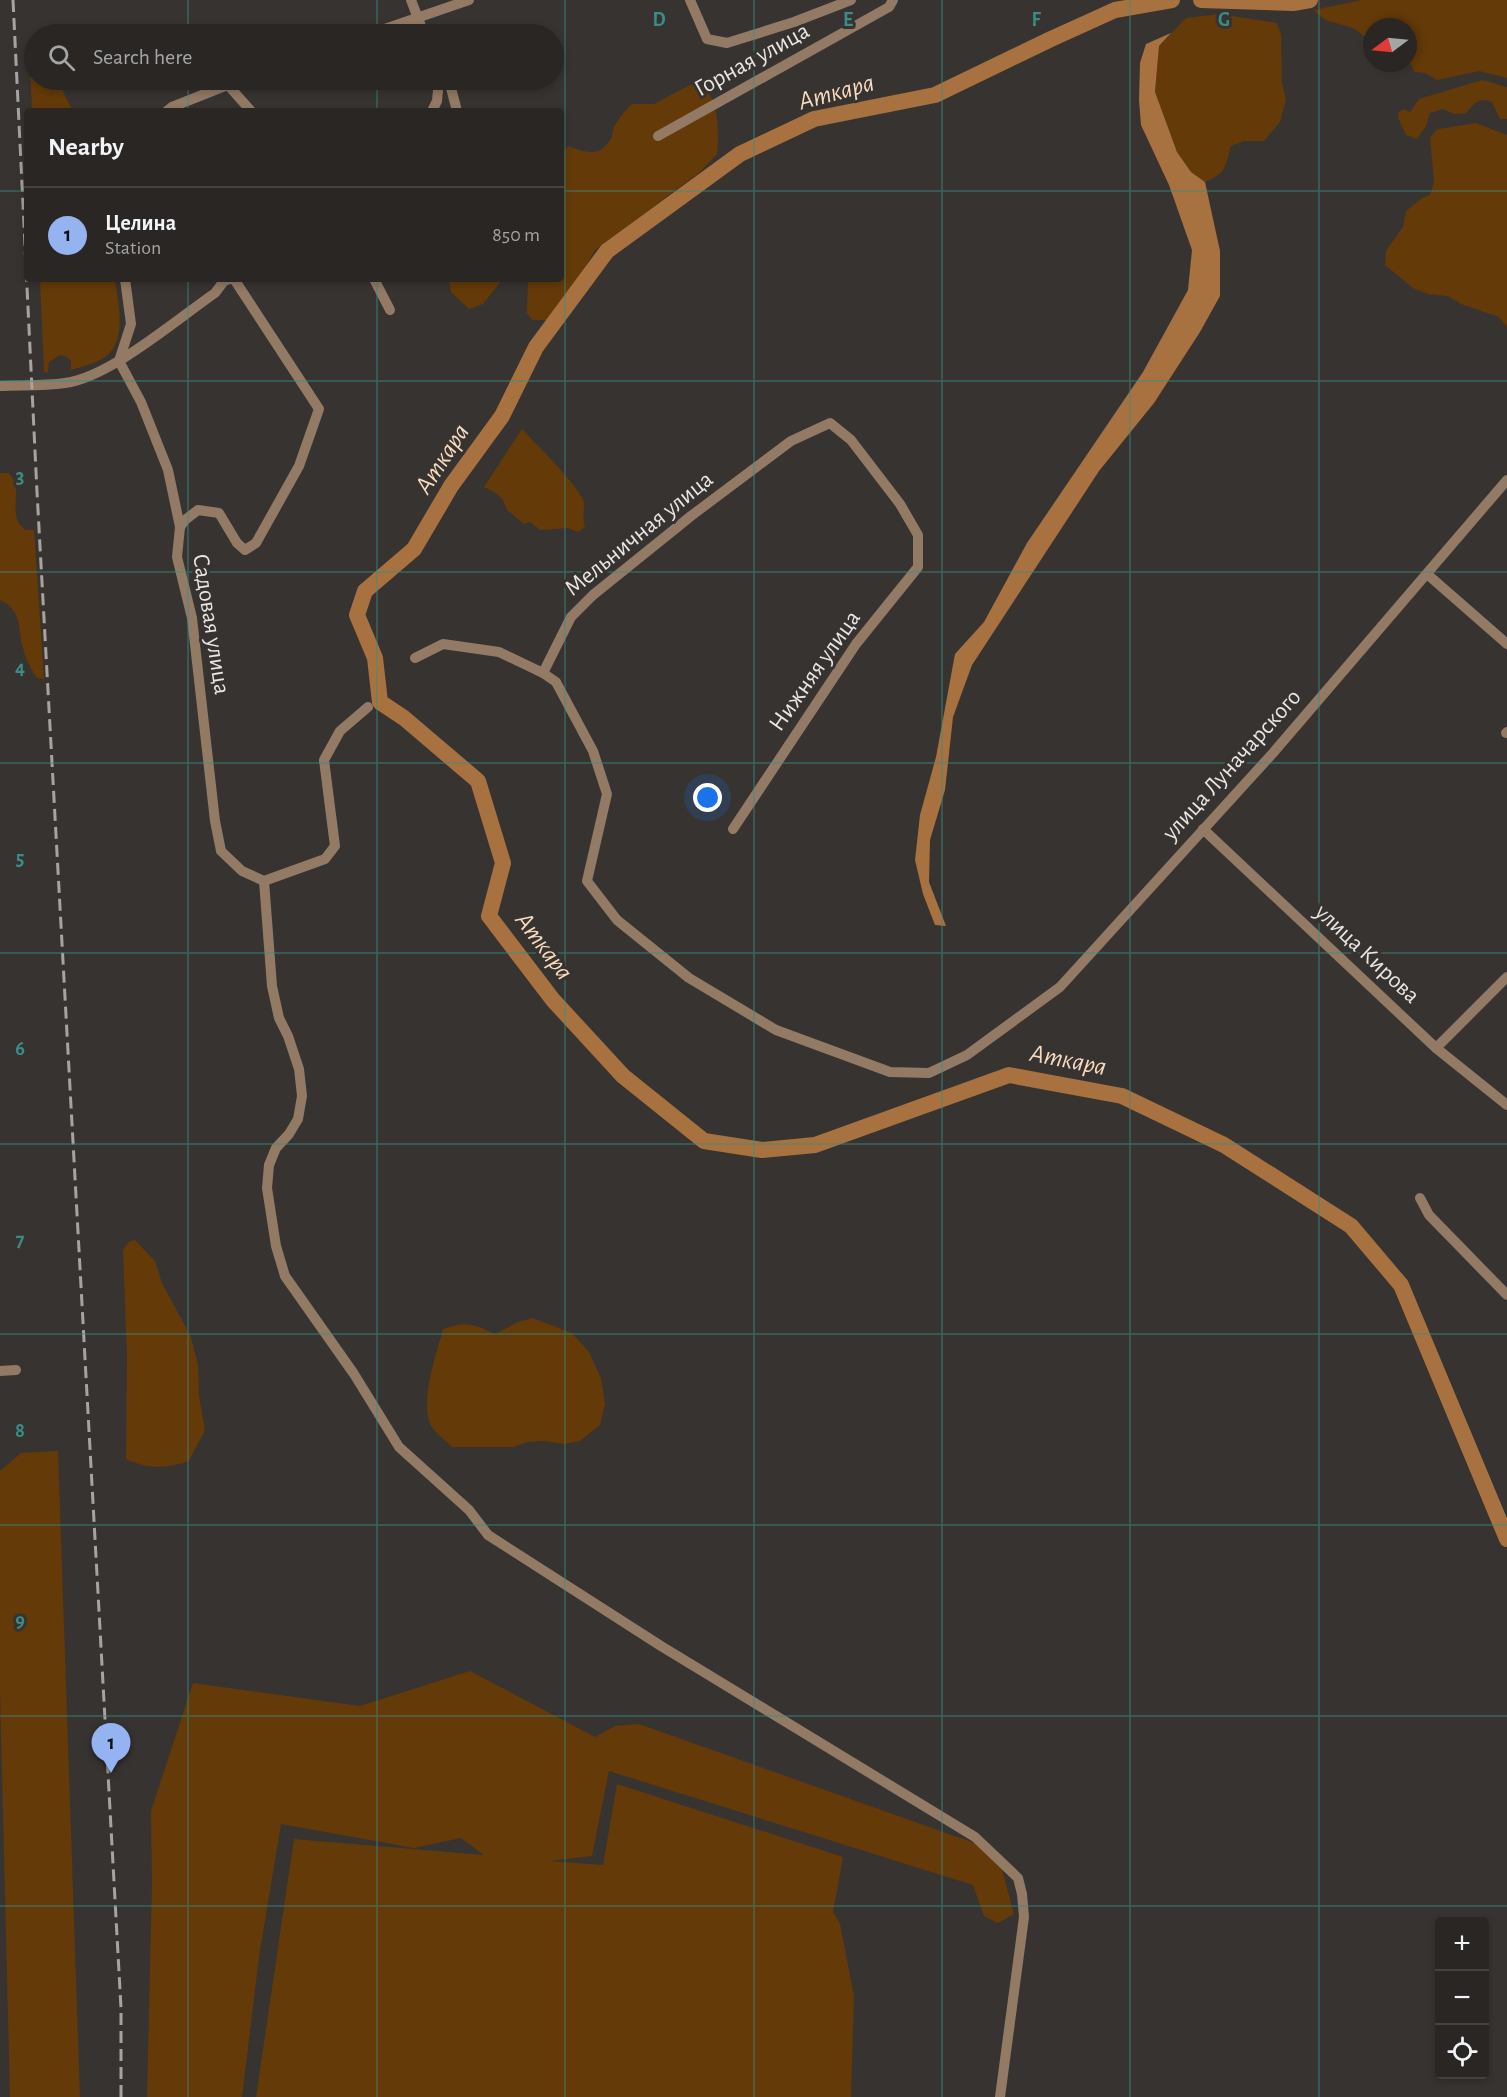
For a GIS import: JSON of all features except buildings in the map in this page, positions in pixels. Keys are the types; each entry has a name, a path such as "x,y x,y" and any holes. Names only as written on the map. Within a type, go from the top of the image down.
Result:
{"street":[{"path":"411,0 420,24"},
{"path":"399,24 469,0"},
{"path":"690,0 706,39 726,43 794,22 851,0"},
{"name":"Горная улица","path":"658,136 889,8 893,0"},
{"path":"171,108 213,90"},
{"path":"233,90 248,108"},
{"path":"434,108 438,90"},
{"path":"450,90 456,108"},
{"path":"119,361 131,324 126,282"},
{"path":"0,386 66,383 93,375 119,361 215,293 226,282"},
{"path":"180,527 198,510 219,513 237,543 245,550 256,543 299,466 319,410 229,282"},
{"path":"376,282 390,310"},
{"name":"Садовая улица","path":"119,361 141,402 168,470 180,527 177,557 192,618 220,851 242,871 264,882"},
{"name":"Мельничная улица","path":"543,673 571,617 592,595 691,516 791,441 830,423 851,440 900,504 918,535"},
{"name":"улица Луначарского","path":"543,673 555,682 593,751 607,794 587,881 617,920 689,978 776,1030 890,1072 929,1073 967,1056 1060,987 1273,753 1507,480"},
{"name":"Нижняя улица","path":"732,829 856,644 918,567 918,535"},
{"path":"1427,574 1507,644"},
{"path":"415,658 443,644 499,652 543,673"},
{"path":"368,707 340,731 324,760 335,846 325,859 264,882 272,986 279,1018 288,1036 299,1069 302,1096 298,1119 289,1134 276,1148 268,1165 267,1188 276,1246 285,1276 354,1374 399,1447 469,1510 488,1535 661,1646 975,1837 1018,1878 1024,1917 1000,2097"},
{"name":"улица Кирова","path":"1203,829 1436,1048 1507,1105"},
{"path":"1436,1048 1507,977"},
{"path":"1420,1198 1429,1215 1507,1296"},
{"path":"0,1371 16,1370"}],"shaded area":[{"path":"1362,0 1507,0 1507,78 1479,71 1437,80 1425,73 1415,72 1417,72 1417,18 1363,18 1363,35 1356,30 1327,20 1314,10"},
{"path":"1219,14 1277,23 1281,35 1282,84 1286,99 1280,122 1264,141 1244,141 1231,146 1224,169 1217,176 1205,182 1191,172 1177,152 1155,92 1159,46 1186,18"},
{"path":"1171,33 1159,46 1155,92 1177,152 1191,172 1205,182 1220,251 1220,296 1200,332 1154,403 1099,471 972,665 953,717 945,790 930,840 929,882 946,926 935,925 923,894 915,860 920,815 936,757 955,654 984,622 1027,543 1143,372 1188,290 1192,250 1169,185 1141,125 1139,100 1140,63 1146,44"},
{"path":"1482,80 1507,87 1507,119 1500,119 1492,102 1480,101 1466,113 1454,114 1443,109 1430,113 1426,126 1417,139 1406,135 1398,113 1404,109 1410,112 1419,99"},
{"path":"690,85 700,86 707,91 717,117 717,154 700,172 595,250 567,300 547,320 532,320 527,313 528,282 564,282 564,151 568,146 591,152 601,149 611,138 618,120 632,104 654,104"},
{"path":"31,90 62,90 71,108 32,108"},
{"path":"1476,123 1507,135 1507,327 1499,317 1461,304 1448,296 1428,294 1413,288 1385,265 1386,251 1403,227 1406,211 1422,198 1430,195 1434,182 1430,137 1438,129"},
{"path":"40,282 115,282 120,322 116,343 110,352 98,361 71,370 71,361 60,355 49,362 48,373 44,372"},
{"path":"449,282 501,282 483,304 469,309 451,292"},
{"path":"522,429 564,474 583,500 585,527 578,532 568,528 540,530 530,522 524,524 507,510 503,500 496,493 484,487"},
{"path":"0,473 8,473 15,483 18,523 25,530 34,530 44,679 37,678 27,660 16,614 0,600"},
{"path":"135,1240 155,1261 162,1283 191,1337 198,1365 199,1396 205,1430 189,1461 173,1465 149,1466 126,1459 127,1357 123,1250 129,1242"},
{"path":"532,1318 572,1333 589,1352 601,1378 605,1404 600,1425 580,1441 564,1444 544,1441 527,1442 513,1447 452,1447 432,1427 428,1418 427,1406 430,1379 443,1329 470,1325 495,1334 518,1322"},
{"path":"58,1451 80,2097 10,2097 0,1692 0,1471 21,1453"},
{"path":"470,1671 595,1737 615,1726 639,1724 997,1851 1014,1914 998,1923 984,1916 973,1885 609,1771 592,1856 550,1861 603,1865 617,1784 843,1857 833,1912 840,1924 854,1996 851,2097 256,2097 294,1839 484,1855 461,1838 414,1848 281,1824 259,1957 242,2097 147,2097 152,1883 151,1811 193,1683 360,1706"}],"waterway":[{"name":"Аткара","path":"1172,0 1115,10 935,95 814,119 740,154 607,251 536,347 502,416 451,486 414,549 365,591 357,615 375,658 380,702 404,718 478,781 503,863 489,916 553,1000 623,1076 704,1141 762,1150 815,1145 1009,1075 1122,1096 1224,1145 1351,1226 1401,1285 1507,1539"},
{"name":"Аткара","path":"1201,0 1293,3 1310,0"}],"railway":[{"path":"13,0 24,226"},
{"path":"27,282 121,2008 121,2097"}],"place":[{"name":"Целина","path":"111,1773"}]}
